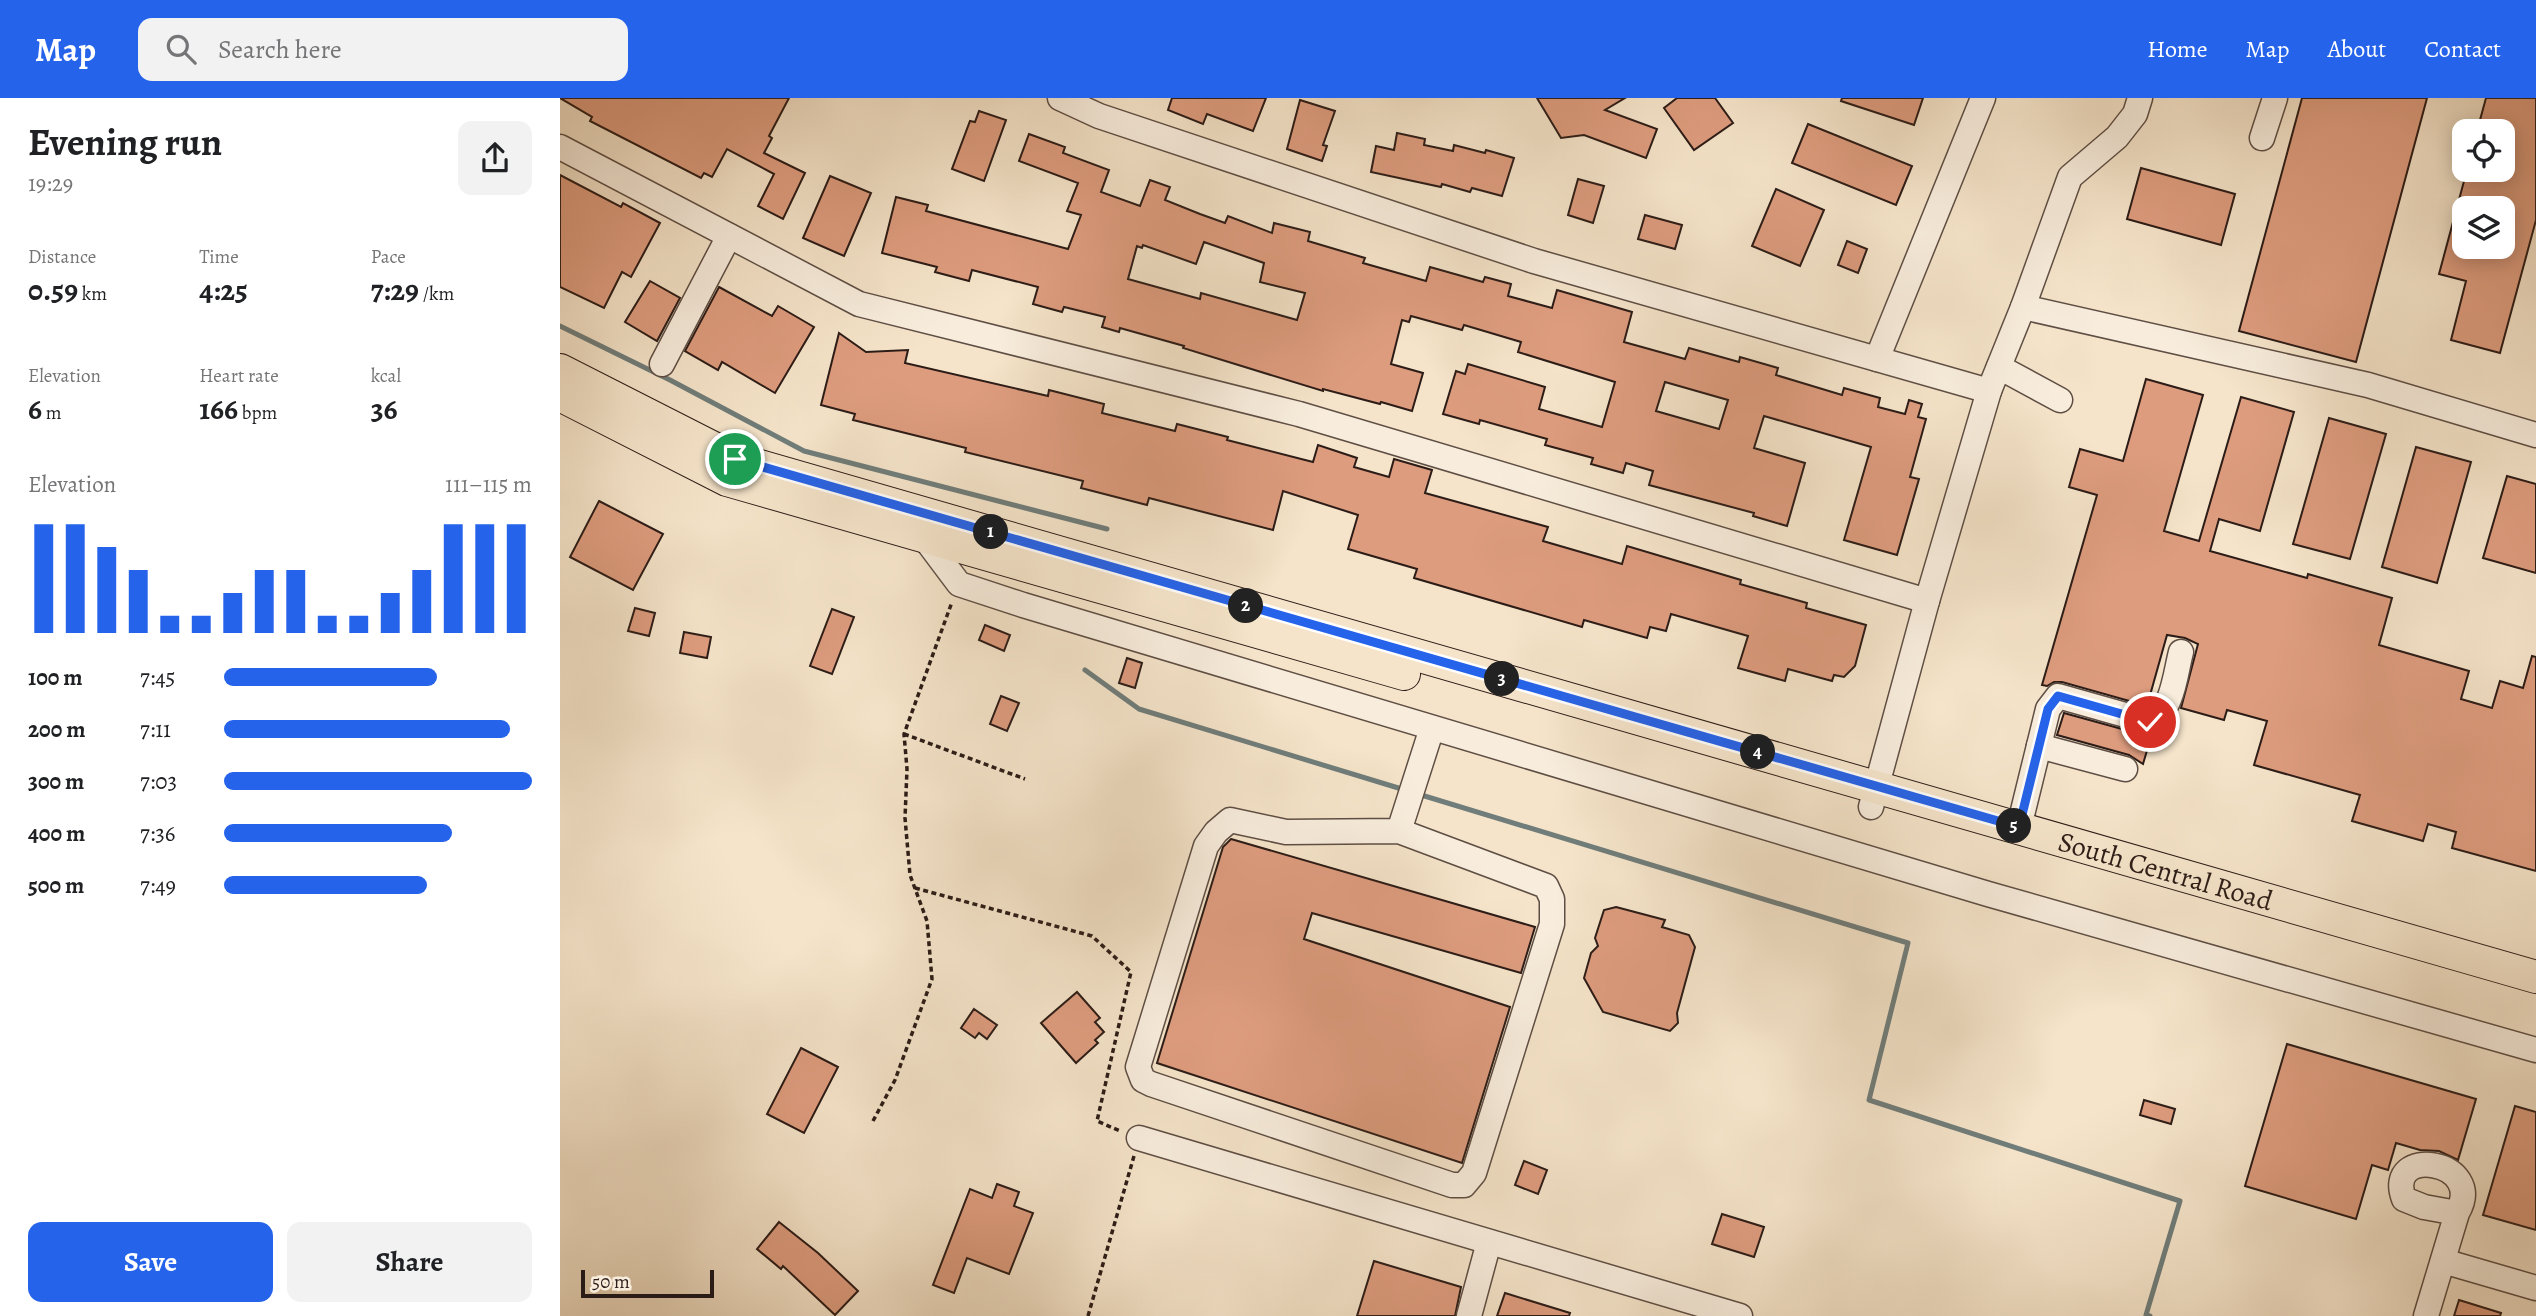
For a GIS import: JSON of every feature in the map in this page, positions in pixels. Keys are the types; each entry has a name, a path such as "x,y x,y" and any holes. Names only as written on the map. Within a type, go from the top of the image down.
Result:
{"main road":[{"name":"South Central Road","path":"560,370 735,459 2536,996"},
{"name":"South Central Road","path":"560,395 727,480 1874,797 2019,827 2536,977"}],"street":[{"path":"1060,98 1099,117 1534,261 1989,391"},
{"path":"1877,359 1983,98"},
{"path":"1874,797 1927,601 1989,391 2070,177 2117,137 2135,114 2140,98"},
{"path":"2262,138 2275,98"},
{"path":"560,147 859,304 1299,414 1927,601"},
{"path":"662,364 729,236"},
{"path":"2023,307 2368,385 2536,435"},
{"path":"1999,367 2060,400"},
{"path":"923,536 959,584 1023,605 1974,890 2536,1050"},
{"path":"2019,827 2048,709 2058,696 2150,722 2165,710 2181,652"},
{"path":"1399,831 1432,728"},
{"path":"2039,746 2125,769"},
{"path":"1230,820 1286,832 1399,831 1546,886 1552,899 1552,924 1474,1173 1464,1185 1452,1185 1151,1084 1143,1080 1138,1067 1206,846 1216,832 1230,820"},
{"path":"1139,1138 1740,1316"},
{"path":"2426,1316 2457,1213"},
{"path":"1469,1316 1489,1242"},
{"path":"2443,1261 2536,1288"}],"path":[{"path":"873,1121 895,1080 932,979 927,921 910,875 905,818 907,769 904,734 959,584"},
{"path":"904,734 1025,779"},
{"path":"915,888 1092,936 1131,972 1097,1122 1139,1138 1088,1316"}],"building":[{"path":"560,98 789,98 769,136 772,138 764,153 805,173 783,219 758,206 774,174 727,149 712,177 704,173 701,178 590,121 592,117"},
{"path":"1172,98 1266,98 1253,131 1207,114 1203,124 1168,110"},
{"path":"1537,98 1625,98 1605,110 1657,129 1646,158 1584,135 1561,138"},
{"path":"1677,98 1715,98 1733,123 1694,150 1664,108"},
{"path":"1842,98 1923,98 1914,125 1841,101"},
{"path":"2302,98 2427,98 2356,362 2239,331"},
{"path":"2486,98 2536,98 2536,220 2500,353 2451,340 2466,281 2439,274 2452,226 2452,259 2515,259 2515,196 2460,196 2464,182 2515,182 2515,119 2480,119"},
{"path":"1300,100 1335,111 1323,145 1327,146 1322,161 1287,149"},
{"path":"979,111 1006,120 984,181 952,169 970,121 975,122"},
{"path":"1808,124 1912,166 1896,205 1792,163"},
{"path":"1397,133 1425,139 1424,145 1453,151 1454,145 1514,158 1502,196 1472,188 1470,192 1442,184 1441,187 1371,172 1376,146 1394,150"},
{"path":"1029,134 1065,147 1063,153 1109,170 1101,192 1140,206 1150,180 1170,187 1165,200 1200,214 1225,223 1228,216 1272,233 1274,223 1310,232 1308,241 1365,258 1363,263 1426,281 1430,267 1483,282 1485,277 1511,284 1508,296 1552,308 1557,290 1632,312 1624,342 1685,359 1689,348 1739,362 1740,357 1778,368 1776,375 1842,395 1844,388 1880,398 1878,407 1905,414 1909,400 1922,404 1918,417 1926,419 1910,477 1919,479 1897,555 1844,540 1871,447 1764,416 1754,448 1805,463 1787,526 1753,516 1754,513 1649,485 1653,471 1626,463 1623,473 1591,464 1593,458 1545,445 1547,439 1480,420 1479,424 1443,414 1456,371 1465,374 1468,364 1545,387 1539,409 1602,427 1615,382 1518,352 1521,342 1464,325 1462,330 1411,316 1409,322 1402,320 1391,364 1423,373 1412,411 1323,391 1183,348 1184,346 1120,328 1119,332 1102,327 1105,317 1064,307 1062,312 1033,304 1038,287 972,270 969,281 935,272 937,267 882,253 896,197 928,205 926,211 1068,249 1081,215 1067,211 1078,183 1019,161","holes":["1204,242 1264,263 1260,282 1305,293 1297,320 1201,293 1200,299 1128,279 1137,246 1142,248 1143,245 1196,264","1665,382 1728,400 1719,429 1656,411"]},
{"path":"2141,168 2235,194 2221,245 2127,219"},
{"path":"560,175 621,207 623,203 660,223 631,277 622,272 604,308 560,287"},
{"path":"830,176 871,193 844,256 803,238"},
{"path":"1578,179 1604,186 1593,223 1568,215"},
{"path":"1776,189 1824,210 1800,266 1752,246"},
{"path":"1645,215 1682,225 1675,249 1638,239"},
{"path":"1847,241 1867,249 1858,273 1838,265"},
{"path":"650,281 680,298 657,341 625,322"},
{"path":"719,287 772,316 778,306 814,327 775,393 722,362 718,370 685,351"},
{"path":"839,333 866,352 908,350 905,363 1048,396 1049,390 1104,404 1102,413 1175,431 1177,424 1313,462 1318,445 1357,458 1354,467 1389,477 1394,459 1432,470 1425,493 1548,527 1543,541 1622,564 1627,546 1741,580 1740,584 1807,603 1806,608 1866,625 1855,666 1844,677 1834,675 1832,681 1788,669 1785,681 1738,668 1748,636 1671,614 1666,631 1650,627 1647,638 1584,620 1582,627 1414,578 1417,569 1348,549 1358,515 1283,491 1273,530 1149,498 1147,505 1081,488 1083,481 965,452 966,448 853,420 855,414 821,405"},
{"path":"2146,379 2203,395 2164,531 2199,541 2241,397 2294,412 2260,531 2219,519 2210,551 2307,578 2308,574 2392,598 2379,645 2469,671 2461,699 2492,708 2500,681 2523,688 2532,656 2536,657 2536,871 2452,848 2456,832 2428,824 2423,841 2352,821 2360,795 2254,765 2267,721 2227,710 2224,720 2181,708 2198,644 2185,638 2167,635 2147,706 2062,682 2042,685 2097,495 2069,487 2080,449 2123,461"},
{"path":"2329,418 2386,434 2350,559 2293,544"},
{"path":"2416,447 2471,462 2437,583 2382,567"},
{"path":"2507,476 2536,484 2536,573 2483,558"},
{"path":"599,501 663,534 633,590 570,557"},
{"path":"635,608 655,613 649,636 628,631"},
{"path":"832,609 854,617 832,674 810,666"},
{"path":"985,625 1010,635 1004,651 979,640"},
{"path":"684,632 711,637 707,658 680,653"},
{"path":"1127,658 1142,663 1135,688 1119,683"},
{"path":"1001,696 1019,703 1007,731 990,724"},
{"path":"2064,713 2151,737 2143,764 2129,755 2057,735"},
{"path":"1231,839 1535,927 1521,973 1312,913 1304,939 1510,1007 1462,1163 1157,1063 1223,847"},
{"path":"1616,907 1665,920 1662,927 1689,935 1695,947 1677,1013 1678,1023 1670,1031 1603,1012 1584,978 1591,953 1598,946 1595,938 1604,910"},
{"path":"1077,992 1100,1018 1095,1022 1104,1032 1095,1040 1098,1043 1076,1063 1041,1023"},
{"path":"974,1009 997,1025 987,1039 979,1033 975,1038 961,1028"},
{"path":"2287,1044 2476,1099 2458,1160 2439,1151 2420,1150 2396,1143 2388,1170 2372,1165 2356,1219 2245,1186"},
{"path":"801,1048 838,1067 804,1133 767,1114"},
{"path":"2144,1100 2175,1109 2171,1124 2140,1115"},
{"path":"2515,1106 2536,1112 2536,1230 2483,1215"},
{"path":"1524,1161 1547,1170 1538,1194 1515,1185"},
{"path":"997,1184 1019,1192 1014,1206 1033,1213 1009,1274 967,1258 954,1293 933,1285 970,1189 992,1198"},
{"path":"1722,1214 1764,1227 1754,1257 1712,1244"},
{"path":"779,1222 818,1253 858,1291 835,1315 783,1266 781,1269 757,1249"},
{"path":"1374,1261 1461,1287 1455,1316 1357,1316"},
{"path":"1505,1293 1570,1313 1569,1316 1497,1316"},
{"path":"2459,1300 2501,1313 2500,1316 2454,1316"}],"waterway":[{"path":"560,326 804,451 1107,529"},
{"path":"1085,670 1139,709 1405,790"},
{"path":"1418,794 1908,943 1869,1100 2180,1201 2146,1315 2150,1316"}],"route":[{"path":"735,459 2019,827 2048,709 2058,696 2150,722"}]}
